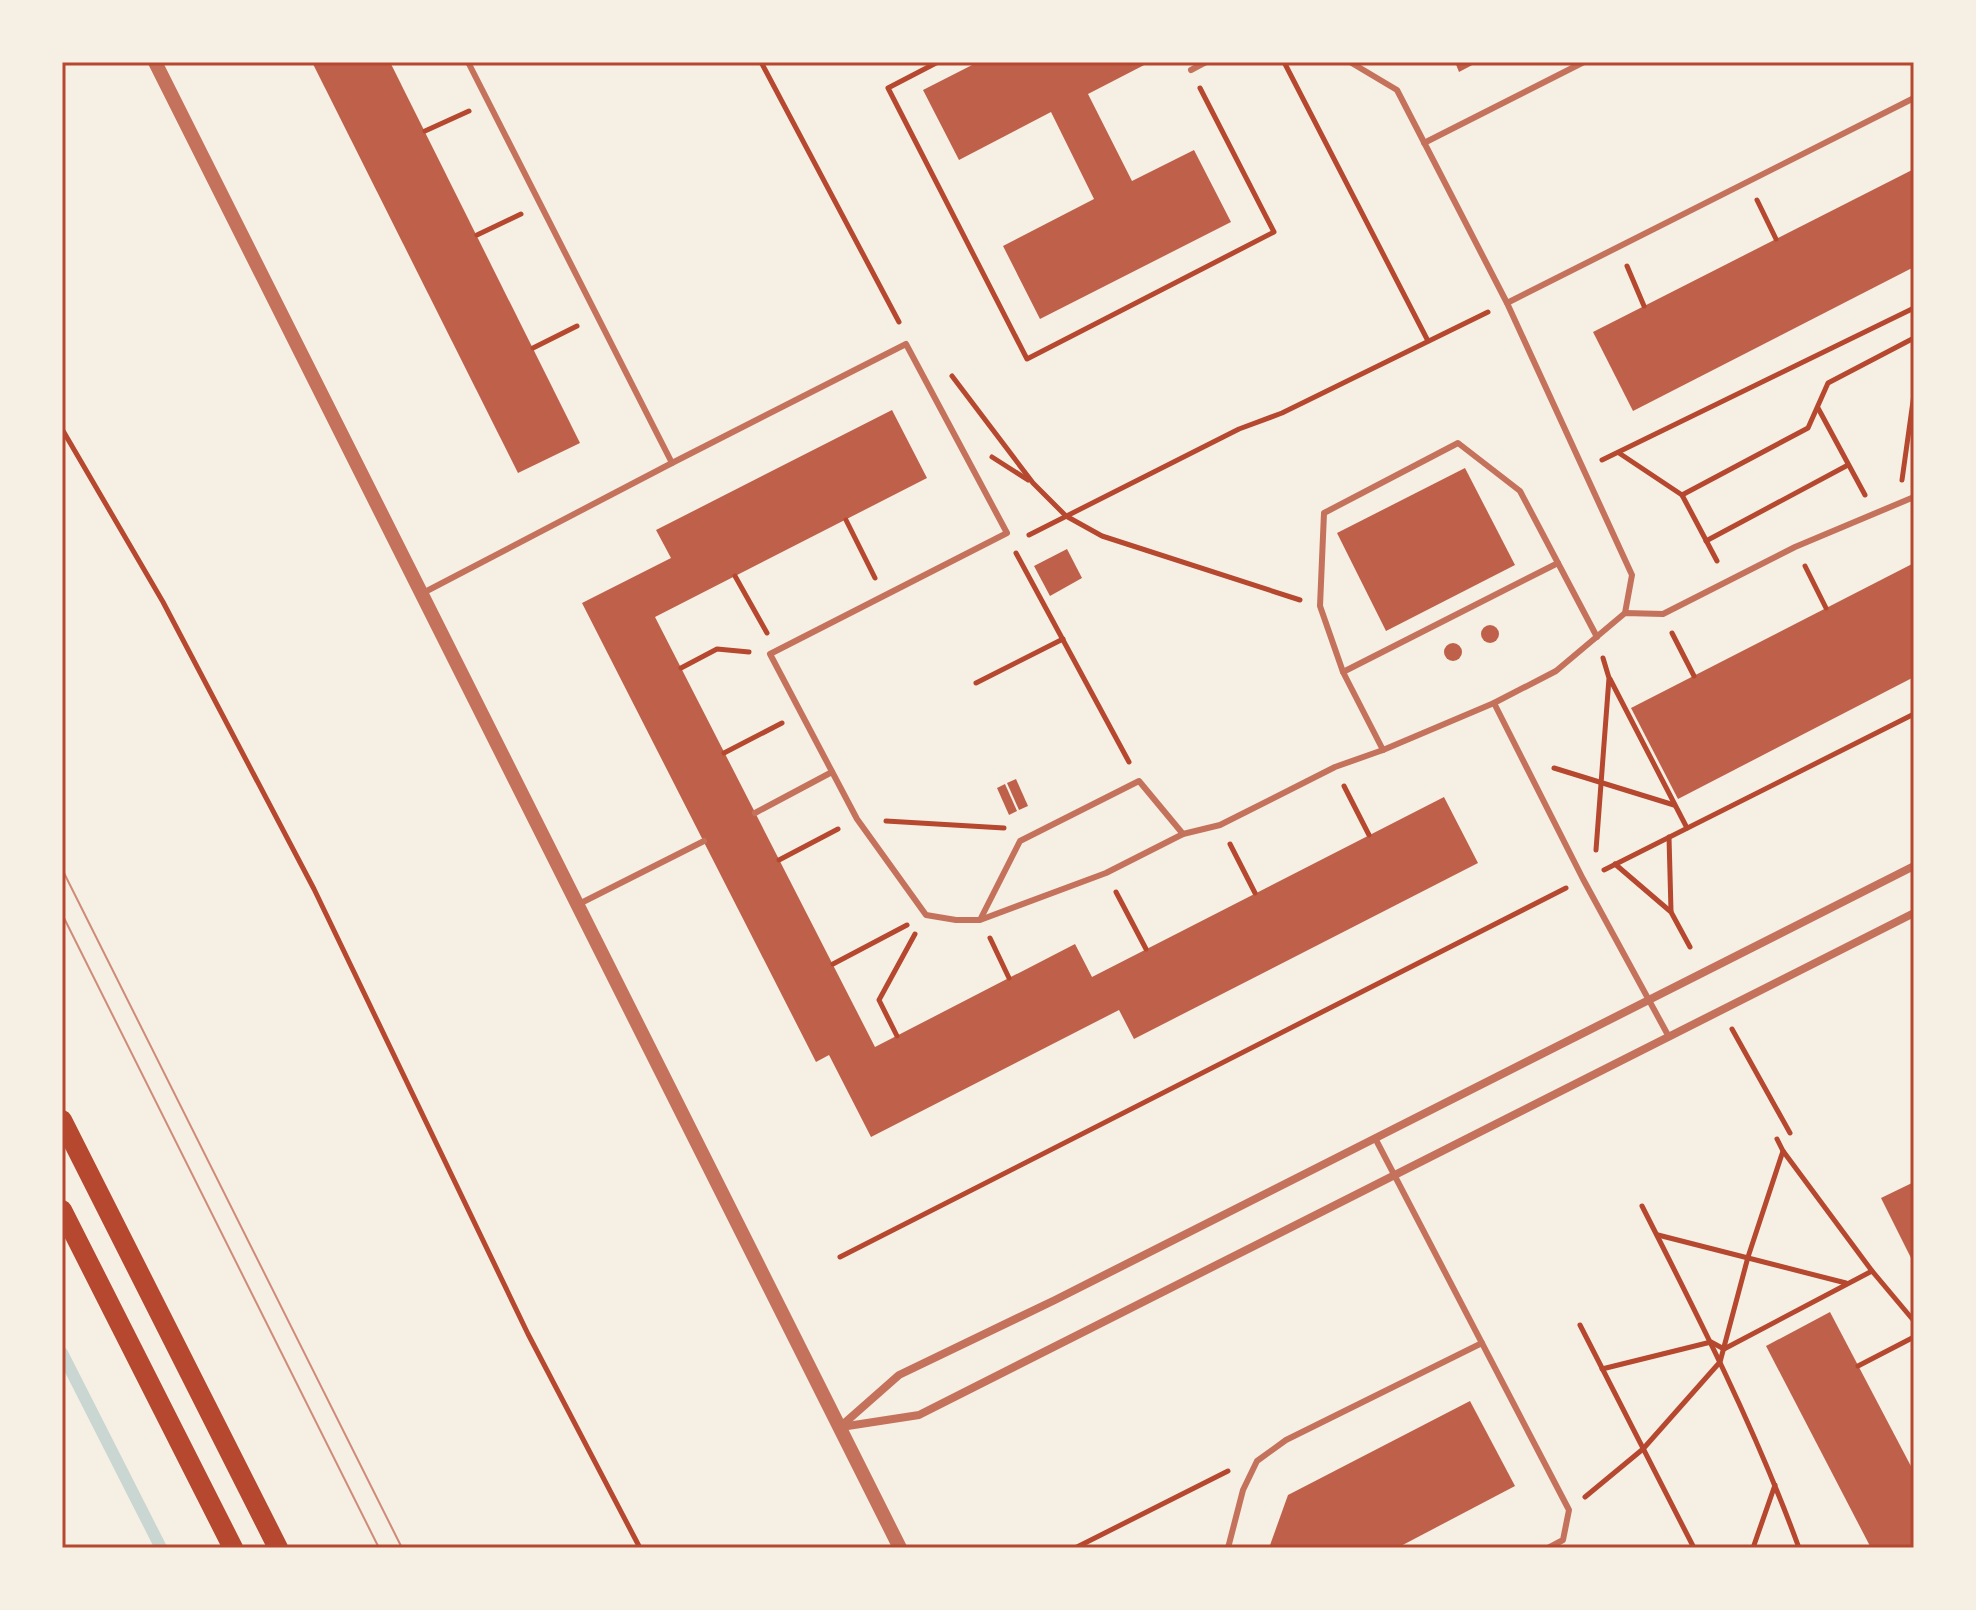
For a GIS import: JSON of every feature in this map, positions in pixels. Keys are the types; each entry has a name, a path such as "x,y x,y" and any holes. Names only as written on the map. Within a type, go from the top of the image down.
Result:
{"main road":[{"path":"62,1120 278,1548"},
{"path":"62,1210 233,1548"}],"street":[{"path":"155,62 900,1548"},
{"path":"840,1427 899,1375 1055,1300 1914,866"},
{"path":"840,1427 919,1415 1914,913"}],"lane":[{"path":"468,62 672,463"},
{"path":"1191,70 1206,62"},
{"path":"421,594 906,344 1007,533 773,653 857,819 926,915 956,920 980,920 1106,873 1183,834 1220,825 1335,767 1494,703 1556,671 1625,613 1632,575 1507,303 1397,90 1350,62"},
{"path":"1424,143 1584,62"},
{"path":"1507,303 1914,98"},
{"path":"1383,750 1343,672 1320,606 1324,513 1458,443 1520,491 1597,637"},
{"path":"1625,613 1663,614 1795,547 1914,497"},
{"path":"1343,672 1558,563"},
{"path":"1494,703 1583,879 1669,1037"},
{"path":"755,813 832,772"},
{"path":"980,920 1020,841 1139,781 1183,834"},
{"path":"577,905 704,841"},
{"path":"1375,1138 1569,1510 1563,1540 1548,1548"},
{"path":"1228,1548 1243,1490 1257,1461 1286,1440 1482,1343"}],"path":[{"path":"761,62 904,327"},
{"path":"938,62 888,88 1027,359 1274,232 1191,70"},
{"path":"1284,62 1428,341"},
{"path":"425,131 488,102"},
{"path":"1747,182 1776,239"},
{"path":"477,235 540,204"},
{"path":"1619,246 1644,306"},
{"path":"1011,543 1239,429 1282,413 1507,303"},
{"path":"1583,469 1914,308"},
{"path":"533,348 596,316"},
{"path":"1682,495 1808,428 1828,383 1914,338"},
{"path":"947,370 1033,483 1066,516 1102,536 1320,606"},
{"path":"1899,503 1914,394"},
{"path":"1817,408 1875,514"},
{"path":"62,429 163,602 314,889 528,1334 640,1548"},
{"path":"1618,452 1682,495 1728,581"},
{"path":"1706,541 1848,465"},
{"path":"846,520 884,597"},
{"path":"1007,533 1139,781"},
{"path":"1795,547 1826,608"},
{"path":"735,576 773,653"},
{"path":"1663,614 1694,676"},
{"path":"1597,637 1609,678 1687,828"},
{"path":"976,683 1063,639"},
{"path":"681,668 717,649 773,653"},
{"path":"1605,869 1596,851 1609,678"},
{"path":"724,753 801,713"},
{"path":"840,1257 1914,714"},
{"path":"1522,759 1675,806"},
{"path":"1335,767 1369,835"},
{"path":"779,860 857,819 1007,829 1020,841"},
{"path":"1220,825 1255,893"},
{"path":"1669,837 1671,912"},
{"path":"1615,864 1671,912 1690,947"},
{"path":"1106,873 1146,949"},
{"path":"833,964 926,915"},
{"path":"897,1036 879,1000 926,915"},
{"path":"980,920 1009,978"},
{"path":"1732,1029 1790,1133"},
{"path":"1777,1139 1872,1271 1914,1321"},
{"path":"1569,1510 1643,1449 1720,1362 1748,1257 1783,1151"},
{"path":"1642,1206 1711,1342 1776,1483 1799,1548"},
{"path":"1657,1235 1847,1284"},
{"path":"1724,1349 1872,1271"},
{"path":"1580,1325 1694,1548"},
{"path":"1858,1366 1914,1337"},
{"path":"1602,1369 1711,1342 1724,1349"},
{"path":"1075,1548 1223,1473 1257,1461"},
{"path":"1753,1548 1776,1483"}],"building":[{"path":"312,62 390,62 580,443 518,473"},
{"path":"978,62 1150,62 1088,94 1132,181 1194,150 1231,222 1040,319 1003,246 1094,199 1051,112 959,160 923,90"},
{"path":"1455,62 1478,62 1459,72"},
{"path":"1914,169 1914,267 1633,411 1593,332"},
{"path":"892,410 927,478 655,617 875,1047 1075,944 1092,977 1444,797 1478,863 1134,1039 1119,1010 871,1137 829,1055 816,1062 582,603 671,558 656,530"},
{"path":"1465,468 1515,565 1386,631 1337,533"},
{"path":"1067,549 1082,578 1050,596 1034,566"},
{"path":"1914,563 1914,677 1678,799 1631,708"},
{"path":"1486,625 1494,625 1499,634 1497,641 1486,643 1481,638 1481,630"},
{"path":"1449,643 1457,643 1462,652 1460,659 1449,661 1444,656 1444,648"},
{"path":"1016,779 1028,806 1019,810 1007,783"},
{"path":"1005,784 1017,811 1009,815 997,788"},
{"path":"1914,1182 1914,1264 1881,1198"},
{"path":"1830,1312 1914,1472 1914,1548 1871,1548 1766,1346"},
{"path":"1470,1401 1515,1486 1397,1548 1269,1548 1288,1495"}],"waterway":[{"path":"62,1353 161,1548"}],"tram line":[{"path":"62,869 402,1548"},
{"path":"62,914 379,1548"}]}
